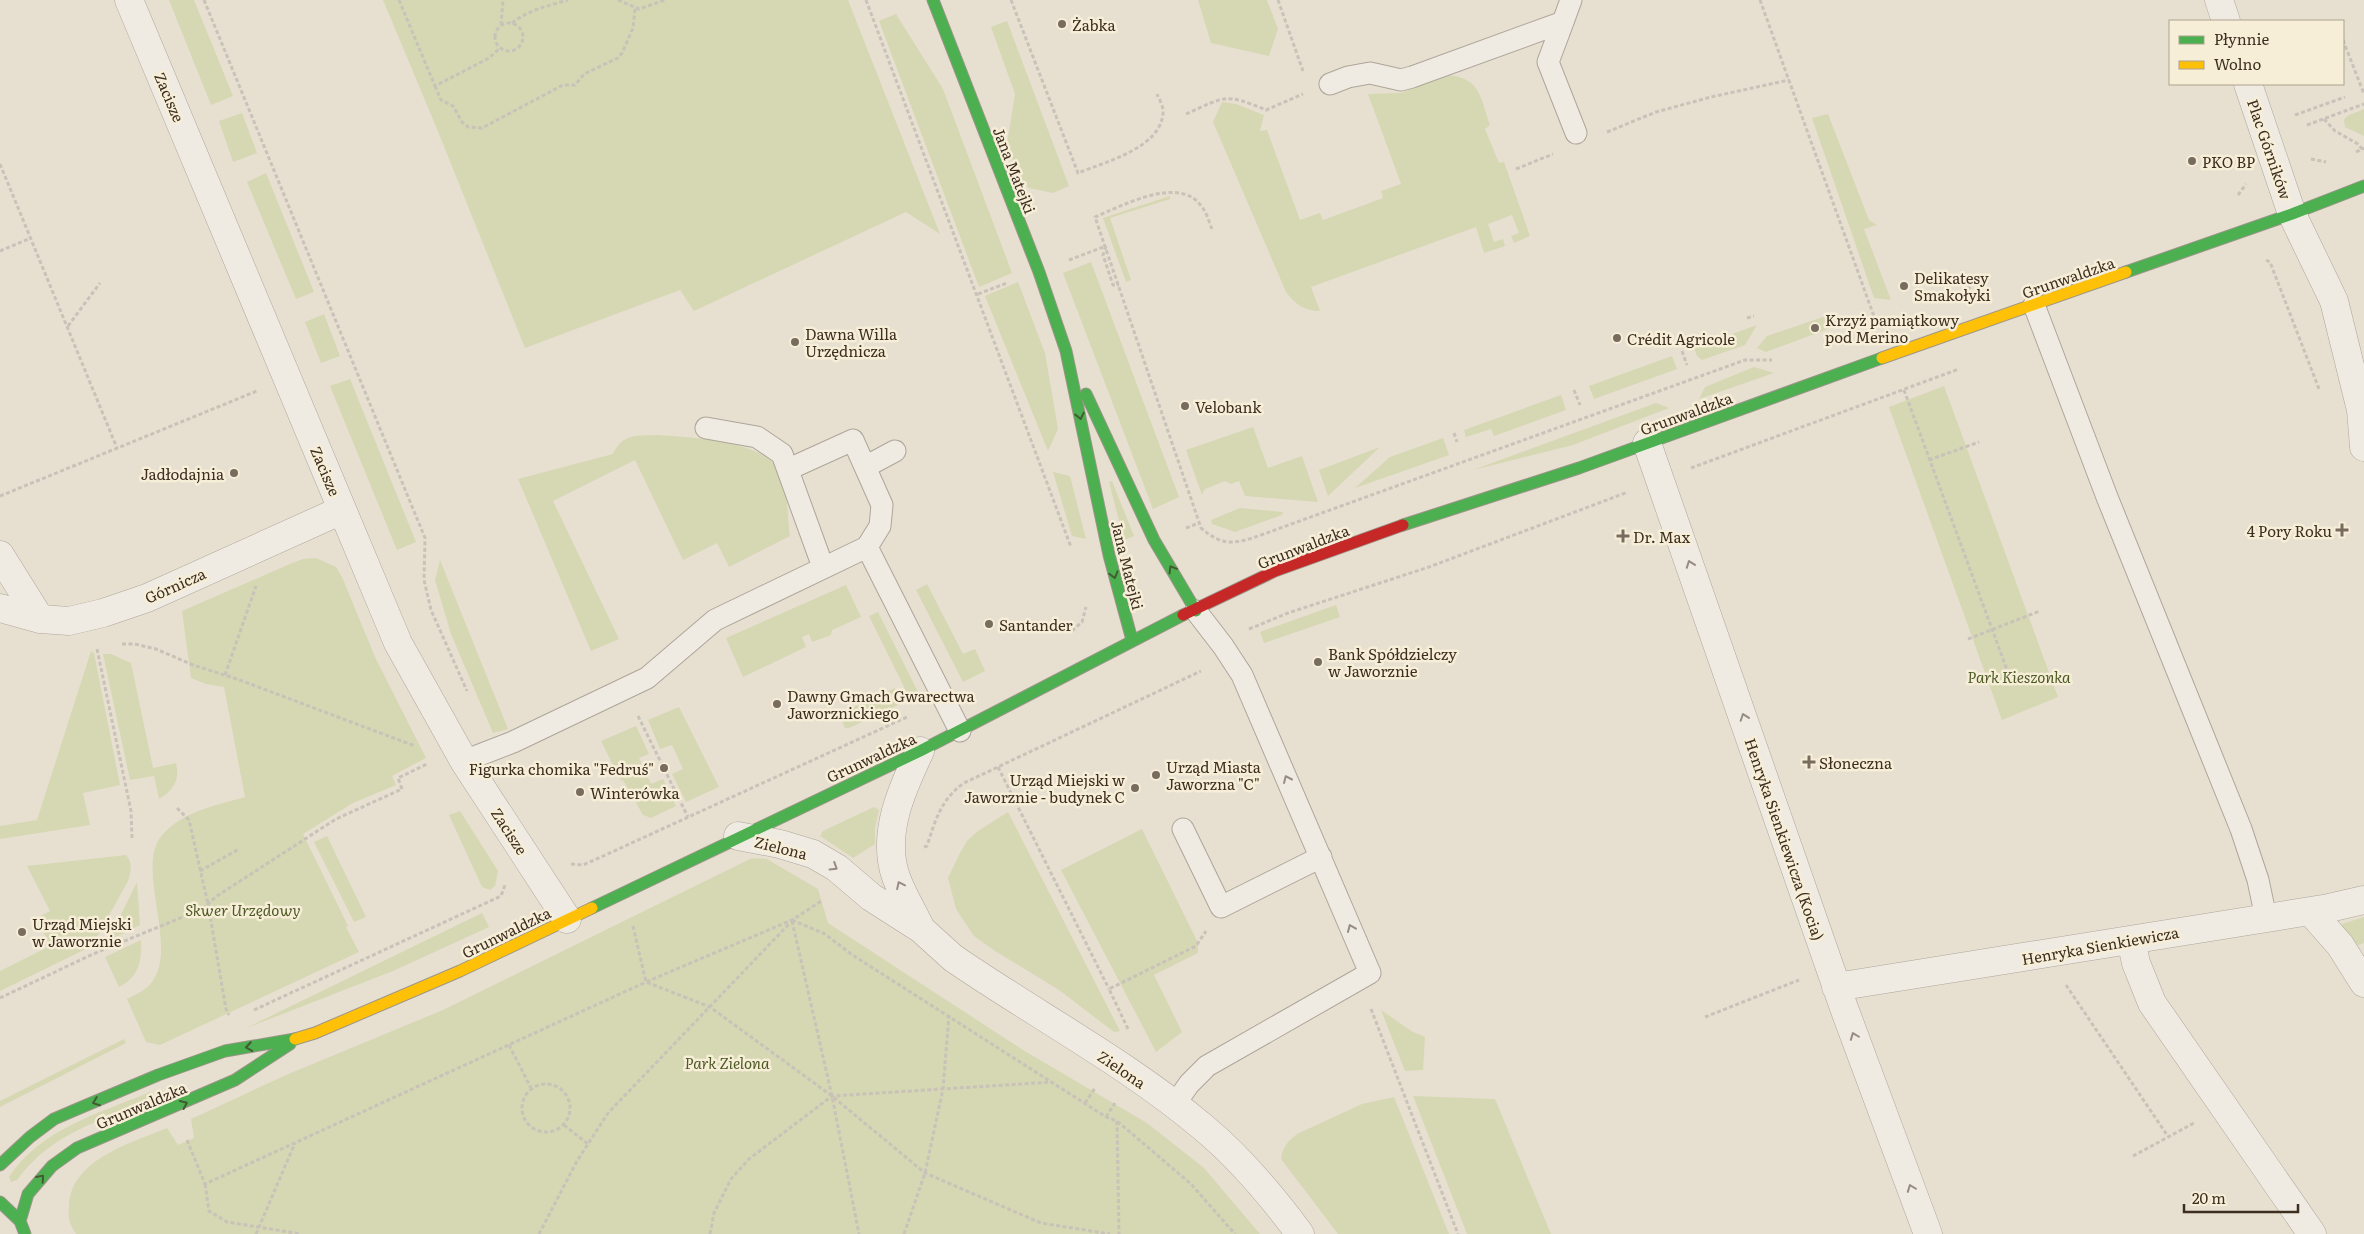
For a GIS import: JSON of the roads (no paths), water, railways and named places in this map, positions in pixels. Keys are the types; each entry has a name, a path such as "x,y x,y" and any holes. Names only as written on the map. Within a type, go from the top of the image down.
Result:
{"street":[{"name":"Zacisze","path":"129,0 398,643 464,761 567,919"},
{"name":"Jana Matejki","path":"933,0 1039,272 1066,351 1154,540 1196,611"},
{"path":"2219,0 2226,20"},
{"name":"Plac Górników","path":"2248,85 2292,214 2334,301 2363,410 2364,447"},
{"name":"Grunwaldzka","path":"20,1220 28,1194 52,1166 77,1148 174,1108 235,1080 297,1039 399,998 920,751 1132,640 1284,568 1416,520 1579,468 2292,214 2364,186"},
{"name":"Jana Matejki","path":"1066,351 1109,555 1132,640"},
{"name":"Henryka Sienkiewicza (Kocia)","path":"1647,443 1832,976 1928,1234"},
{"name":"Górnicza","path":"0,608 40,619 69,621 103,613 147,598 342,510"},
{"path":"0,556 40,619"},
{"name":"Zielona","path":"920,751 906,781 895,812 891,843 896,876 921,929"},
{"name":"Zielona","path":"738,836 780,844 813,854 837,868 871,897 921,929 953,958 1175,1104 1234,1156 1264,1188 1300,1234"},
{"name":"Henryka Sienkiewicza","path":"1832,976 2047,954 2310,911 2364,900"},
{"path":"2310,911 2340,945 2364,983"},
{"path":"2132,940 2136,963 2152,1003 2312,1234"},
{"name":"Grunwaldzka","path":"0,1165 30,1137 54,1119 82,1107 158,1075 225,1051 297,1039"},
{"path":"0,1202 20,1220 25,1234"}],"lane":[{"path":"1571,0 1548,62 1576,133"},
{"path":"1320,88 1348,77 1370,72 1384,78 1406,79 1563,22"},
{"path":"2034,305 2107,497 2241,829 2258,880 2266,918"},
{"path":"706,428 756,438 782,454 823,567"},
{"path":"464,761 514,742 647,678 715,620 867,547 880,526 882,505 853,440 789,469"},
{"path":"864,467 895,451"},
{"path":"867,547 960,731"},
{"path":"1175,1104 1189,1084 1207,1066 1370,973 1242,675 1196,611"},
{"path":"1182,829 1221,907 1321,857"}],"place":[{"name":"Żabka","path":"1062,24"},
{"name":"PKO BP","path":"2192,161"},
{"name":"Delikatesy Smakołyki","path":"1904,286"},
{"name":"Krzyż pamiątkowy pod Merino","path":"1815,328"},
{"name":"Crédit Agricole","path":"1617,338"},
{"name":"Dawna Willa Urzędnicza","path":"795,342"},
{"name":"Velobank","path":"1185,406"},
{"name":"Jadłodajnia","path":"234,473"},
{"name":"4 Pory Roku","path":"2342,530"},
{"name":"Dr. Max","path":"1623,536"},
{"name":"Santander","path":"989,624"},
{"name":"Bank Spółdzielczy w Jaworznie","path":"1318,662"},
{"name":"Dawny Gmach Gwarectwa Jaworznickiego","path":"777,704"},
{"name":"Słoneczna","path":"1809,762"},
{"name":"Figurka chomika \"Fedruś\"","path":"664,768"},
{"name":"Urząd Miasta Jaworzna \"C\"","path":"1156,775"},
{"name":"Urząd Miejski w Jaworznie - budynek C","path":"1135,788"},
{"name":"Winterówka","path":"580,792"},
{"name":"Urząd Miejski w Jaworznie","path":"22,932"}],"park label":[{"name":"Park Kieszonka","path":"2019,676"},
{"name":"Skwer Urzędowy","path":"243,909"},
{"name":"Park Zielona","path":"727,1062"}]}
